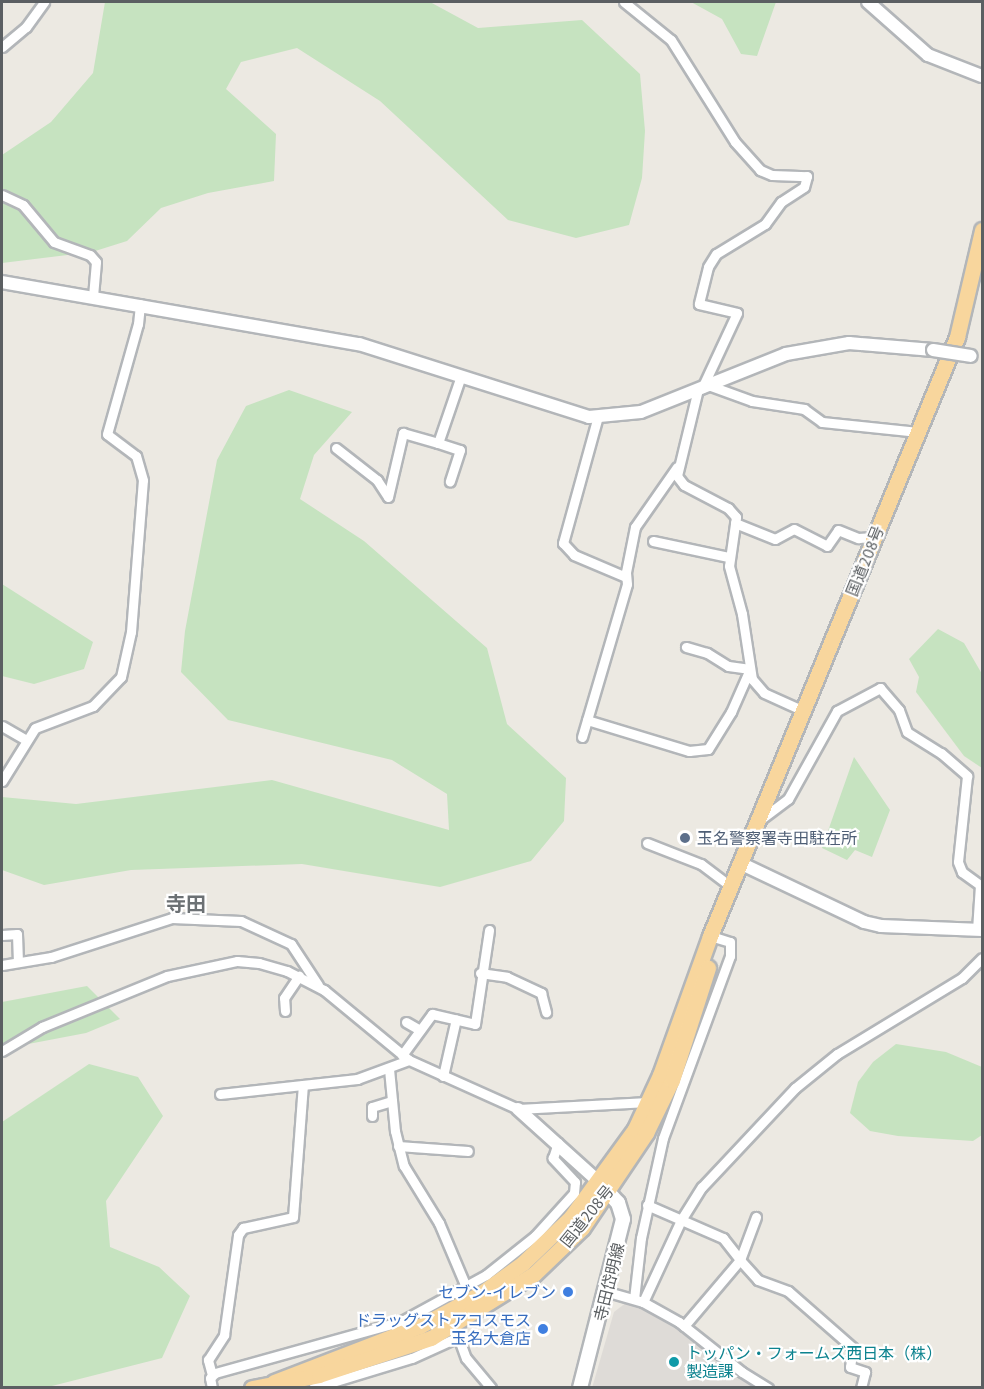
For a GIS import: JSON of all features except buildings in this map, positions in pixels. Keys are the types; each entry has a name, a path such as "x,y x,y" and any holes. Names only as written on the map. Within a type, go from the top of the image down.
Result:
{"highway":[{"name":"国道208号","path":"252,1388 319,1375 377,1358 534,1274 582,1228 648,1102 732,887 957,337 982,230"},
{"name":"国道208号","path":"604,1186 646,1133 678,1082 732,887"}],"main road":[{"name":"寺田岱明線","path":"580,1388 608,1292 623,1219 604,1186"}],"street":[{"path":"2,47 26,27 44,2"},
{"path":"624,2 671,40 735,142 760,170 772,175 807,176 804,187 781,202 765,224 716,254 708,267 699,304 737,313 703,387 679,465 679,481 728,508 736,518 728,557 750,669 759,690 804,711"},
{"path":"868,2 928,55 982,76"},
{"path":"2,195 23,205 54,242 90,255 96,262 93,295"},
{"path":"2,282 93,295 359,344 589,417 641,412 786,354 849,343 933,350 977,357"},
{"path":"2,781 35,728 93,706 121,676 131,632 143,480 136,456 107,434 138,324 140,304"},
{"path":"438,443 461,376"},
{"path":"703,387 752,401 804,409 822,422 918,432"},
{"path":"598,416 563,543 574,555 626,577"},
{"path":"336,448 378,480 388,496 403,433 438,443 460,450 450,481"},
{"path":"582,737 626,577 635,527 679,465"},
{"path":"735,523 775,539 794,529 827,546 838,530 858,538 875,537"},
{"path":"653,541 728,557"},
{"path":"687,647 707,653 728,666 750,669"},
{"path":"587,720 689,751 708,749 731,712 750,669"},
{"path":"742,864 864,922 881,926 980,930 980,885 962,872 958,862 967,776 941,753 907,732 899,710 880,688 837,711 788,799 760,820"},
{"path":"2,726 26,740"},
{"path":"647,843 701,864 732,887"},
{"path":"2,965 51,957 172,918 241,921 291,944 320,987"},
{"path":"220,1094 357,1080 389,1069 405,1057 432,1014 475,1024 480,974 489,930"},
{"path":"2,935 17,934 18,962"},
{"path":"638,1300 681,1220 702,1187 795,1088 837,1054 962,978 982,958"},
{"path":"2,1051 42,1027 167,976 237,961 259,963 299,976 320,987 405,1057 443,1076 487,1092 518,1109 604,1186"},
{"path":"480,974 507,977 542,993 546,1012"},
{"path":"285,1011 284,998 299,976"},
{"path":"443,1076 456,1019"},
{"path":"406,1022 420,1030"},
{"path":"389,1069 398,1146 404,1166 439,1224 466,1287"},
{"path":"638,1300 648,1205 678,1082"},
{"path":"212,1388 212,1375 208,1360 224,1335 238,1235 243,1228 293,1217 303,1085"},
{"path":"372,1116 372,1107 392,1101"},
{"path":"518,1109 648,1102"},
{"path":"313,1388 412,1358 450,1320 466,1287 536,1236 574,1193 576,1182 553,1158 558,1143"},
{"path":"398,1146 468,1151"},
{"path":"648,1205 723,1238 758,1280 788,1291 853,1348 850,1367 865,1372 861,1388"},
{"path":"684,1326 740,1260 756,1217"},
{"path":"608,1292 638,1300 684,1326 742,1372 768,1388"},
{"path":"212,1375 362,1335 450,1320"},
{"path":"450,1320 466,1358 491,1388"}],"shaded area":[{"path":"627,1302 657,1312 760,1387 592,1388 614,1312"}],"green space":[{"path":"105,2 430,2 478,28 582,20 640,74 645,131 642,178 629,225 576,238 508,220 380,101 297,48 241,62 226,89 276,134 274,181 208,193 161,208 127,241 92,252 2,263 2,155 51,122 93,73"},
{"path":"691,2 776,2 757,56 741,54 722,19"},
{"path":"289,390 352,412 314,455 300,499 364,541 487,648 507,724 566,778 564,821 531,861 440,887 302,864 131,870 44,885 2,870 2,797 76,804 272,780 449,830 447,794 392,760 228,720 181,672 185,631 217,460 246,406"},
{"path":"2,584 93,642 84,669 34,684 2,676"},
{"path":"938,629 964,643 982,674 982,768 964,756 916,692 919,677 909,659"},
{"path":"854,757 890,810 872,857 855,850 847,860 822,848"},
{"path":"87,986 120,1019 86,1033 2,1049 2,1002"},
{"path":"896,1044 946,1052 982,1067 982,1135 973,1141 898,1136 870,1131 850,1113 858,1082 873,1062"},
{"path":"89,1064 138,1077 163,1116 106,1201 110,1247 159,1267 190,1296 162,1358 48,1387 2,1387 2,1122"}],"place":[{"name":"玉名警察署寺田駐在所","path":"685,838"},
{"name":"セブン-イレブン","path":"568,1292"},
{"name":"ドラッグストアコスモス 玉名大倉店","path":"543,1329"},
{"name":"トッパン・フォームズ西日本（株） 製造課","path":"674,1362"}],"district":[{"name":"寺田","path":"186,904"}]}
